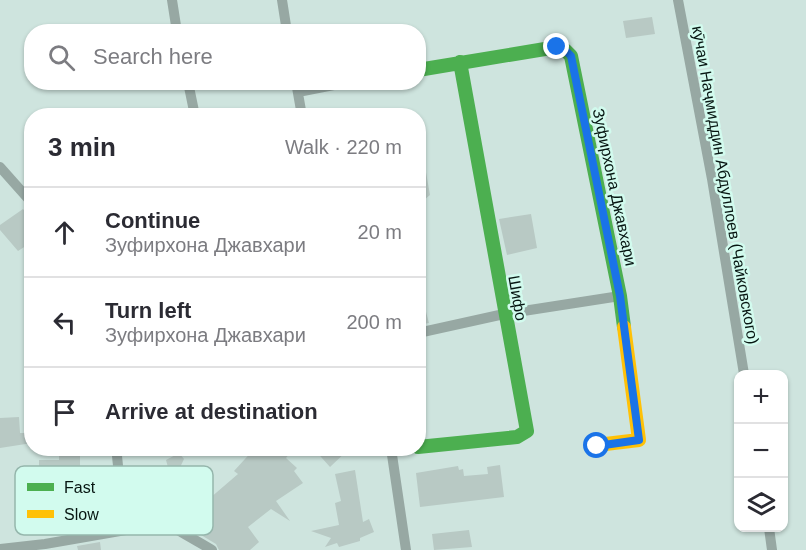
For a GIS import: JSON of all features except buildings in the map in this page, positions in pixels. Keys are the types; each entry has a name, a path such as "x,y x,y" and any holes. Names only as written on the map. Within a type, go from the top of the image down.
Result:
{"street":[{"path":"172,0 176,24"},
{"path":"282,0 286,24"},
{"name":"кӯчаи Наҷмиддин Абдуллоев (Чайковского)","path":"678,0 712,179 743,370"},
{"name":"Зуфирхона Джавхари","path":"426,68 557,47 565,50 571,56 620,296 639,440 597,446"},
{"name":"Шифо","path":"426,446 517,438 527,431 460,62"},
{"path":"190,90 193,108"},
{"path":"298,90 301,108"},
{"path":"0,167 24,194"},
{"path":"426,331 504,314 620,296"},
{"path":"393,456 406,550"},
{"path":"769,532 772,550"},
{"path":"0,549 97,535"},
{"path":"186,535 212,550"}],"traffic: fast":[{"path":"426,69 557,47 565,50 571,56 620,296 624,327"},
{"path":"426,446 517,437 527,431 460,62"}],"traffic: slow":[{"path":"597,445 639,440 624,327"}],"route":[{"path":"557,47 565,50 571,56 620,296 639,440 597,446"}]}
